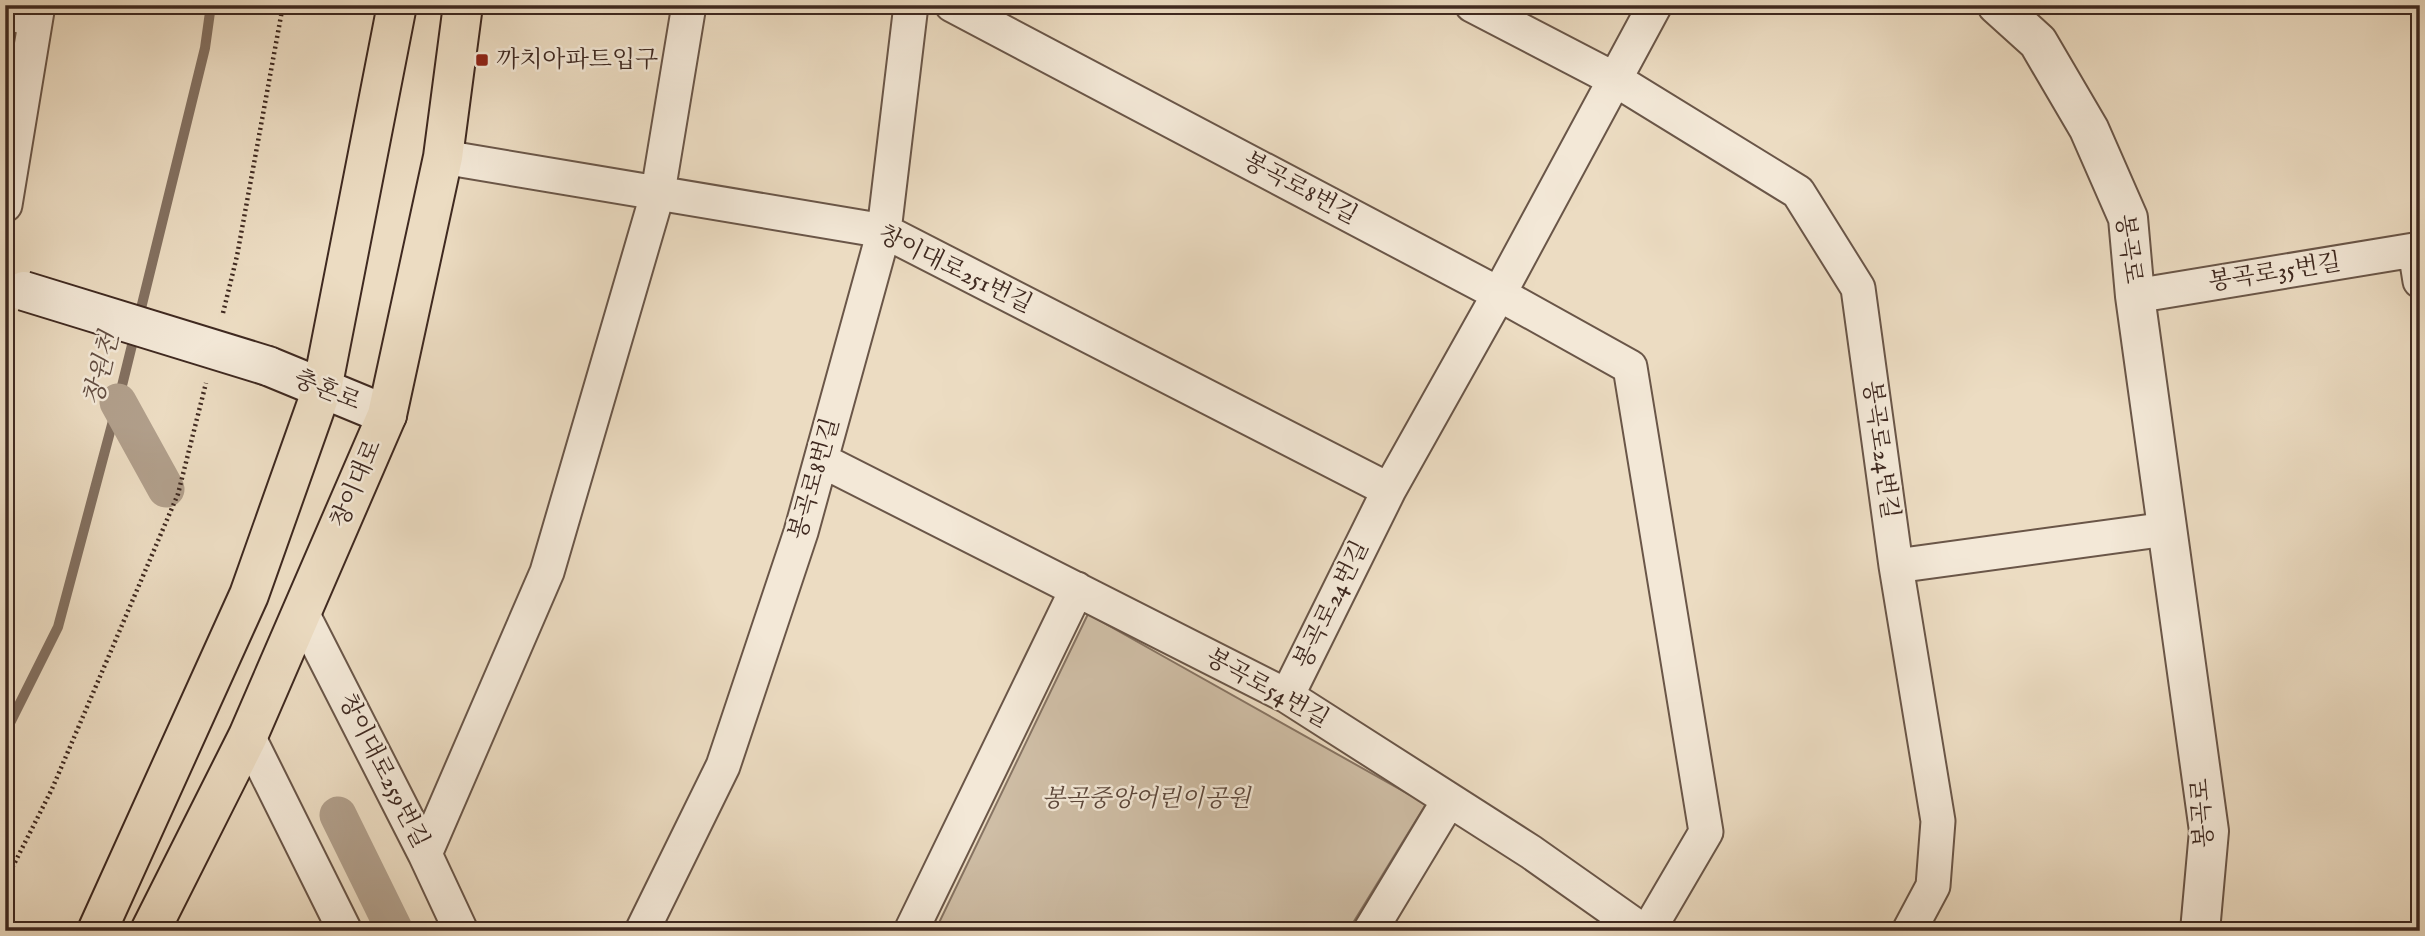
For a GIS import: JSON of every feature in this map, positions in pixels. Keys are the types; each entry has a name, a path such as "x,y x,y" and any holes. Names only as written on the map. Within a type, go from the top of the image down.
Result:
{"main road":[{"path":"97,931 249,595 322,389 397,5"},
{"name":"창이대로","path":"150,931 248,736 387,415 443,157 463,5"}],"street":[{"path":"425,854 547,572 658,192 689,5"},
{"name":"봉곡로8번길","path":"642,931 723,766 802,532 884,231 911,5"},
{"name":"봉곡로8번길","path":"952,5 1499,294"},
{"path":"1472,5 1616,80"},
{"name":"봉곡로24번길","path":"1287,696 1389,490 1499,294 1655,5"},
{"name":"봉곡로","path":"1997,5 2038,42 2089,130 2128,218 2135,296 2209,831 2206,928"},
{"path":"5,205 26,12"},
{"name":"봉곡로24번길","path":"1616,80 1798,192 1857,288 1896,566 1938,821 1933,886 1909,931"},
{"name":"창이대로251번길","path":"443,157 884,231 1389,490"},
{"name":"봉곡로35번길","path":"2135,296 2418,260"},
{"name":"충혼로","path":"14,288 268,366 387,415"},
{"path":"1499,294 1630,367 1706,832 1645,931"},
{"name":"봉곡로54번길","path":"821,460 1287,696 1531,852 1645,931"},
{"path":"1896,566 2167,529"},
{"path":"911,931 1077,589"},
{"name":"창이대로259번길","path":"302,613 425,854 461,931"},
{"path":"248,736 345,931"},
{"path":"1370,931 1450,800"}],"path":[{"path":"220,323 237,256 283,5"},
{"path":"5,882 52,789 178,494 208,375"}],"green space":[{"name":"봉곡중앙어린이공원","path":"1088,614 1426,804 1348,931 935,931"}],"waterway":[{"name":"창원천","path":"5,733 58,627 118,402 205,48 211,5"},
{"path":"118,402 166,489"},
{"path":"338,815 395,931"}],"place":[{"name":"까치아파트입구","path":"482,60"}]}
